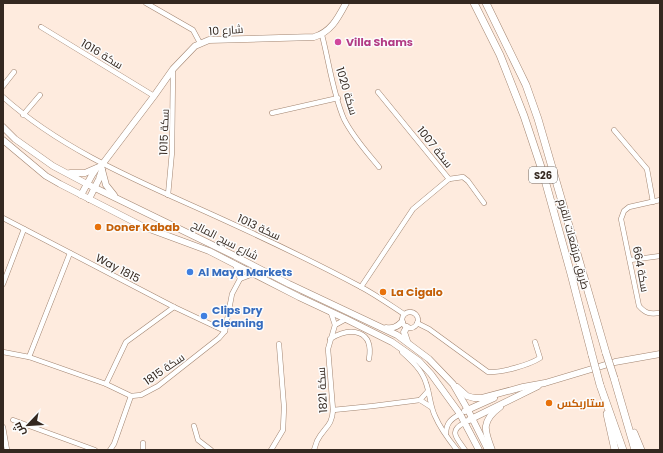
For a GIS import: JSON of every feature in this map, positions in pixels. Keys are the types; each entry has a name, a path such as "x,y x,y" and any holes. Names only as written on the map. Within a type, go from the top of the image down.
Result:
{"main road":[{"name":"طريق مرتفعات القرم","path":"474,3 500,55 524,116 545,180 600,385 623,450"},
{"name":"طريق مرتفعات القرم","path":"486,3 526,85 538,119 552,162 635,450"},
{"path":"600,385 615,450"},
{"path":"616,388 641,450"}],"street":[{"path":"146,3 193,30 200,43"},
{"path":"322,35 336,20 346,3"},
{"name":"سكة 1016","path":"41,27 154,96"},
{"name":"شارع 10","path":"101,167 173,69 195,46 200,43 209,40 314,37 322,35"},
{"name":"سكة 1020","path":"322,35 344,119 356,139 378,167"},
{"name":"سكة 1015","path":"168,195 172,152 173,69"},
{"path":"3,86 14,72"},
{"name":"سكة 1007","path":"361,287 413,209 449,179 378,92"},
{"path":"23,115 40,95"},
{"name":"سكة 1013","path":"3,97 23,115 101,167 168,195 274,244 361,287 404,314"},
{"path":"272,113 338,98"},
{"name":"شارع سيح المالح","path":"3,127 15,139 53,166 67,172 87,184 289,284 397,334 429,359 453,384 488,450"},
{"path":"614,130 647,169 652,202 660,200"},
{"name":"شارع سيح المالح","path":"3,140 46,176 81,195 144,227 209,251 392,342 419,362 431,374 460,414 479,450"},
{"path":"67,172 85,173 101,167"},
{"path":"81,195 87,184 101,167"},
{"path":"89,199 95,188 101,167"},
{"path":"101,167 106,185 117,198"},
{"path":"449,179 463,177 468,181 484,203"},
{"name":"سكة 664","path":"652,202 629,207 624,211 621,219 639,306 644,312 651,314 660,312"},
{"name":"Way 1815","path":"3,218 174,308 225,331"},
{"path":"3,284 5,274 24,229"},
{"path":"29,357 70,253"},
{"path":"630,260 660,256"},
{"path":"235,264 240,279"},
{"path":"225,331 232,294 240,279 253,274"},
{"path":"106,384 126,342 174,308"},
{"path":"408,342 404,336 404,324 402,319 404,314 409,312 414,314 417,317 417,323"},
{"name":"سكة 1821","path":"314,450 318,440 329,426 333,410 328,349 334,325 331,313"},
{"path":"334,325 346,319"},
{"path":"383,328 392,329 404,324 412,327 417,323"},
{"path":"417,323 429,329 488,372 502,371 535,361 540,358 535,342"},
{"name":"سكة 1815","path":"131,396 141,394 158,386 209,347 225,331"},
{"path":"330,339 343,332 357,332 366,338 369,344 370,359"},
{"path":"392,342 416,366 426,383 435,418 457,450"},
{"path":"271,450 283,430 284,407 279,344"},
{"path":"5,352 29,357 106,384 131,396 114,444 110,450"},
{"path":"453,384 467,396 482,398 523,387 545,383 615,362 660,354"},
{"path":"465,450 455,434 457,426 545,383"},
{"path":"420,400 428,391"},
{"path":"446,436 448,423 453,418 510,391"},
{"path":"492,450 486,432 486,422 489,416 513,398"},
{"path":"333,410 420,400 431,407"},
{"path":"13,420 94,450"},
{"path":"194,426 198,440 211,450"},
{"path":"3,427 7,450"},
{"path":"143,443 143,450"}],"place":[{"name":"Villa Shams","path":"338,42"},
{"name":"Doner Kabab","path":"98,227"},
{"name":"Al Maya Markets","path":"190,272"},
{"name":"La Cigalo","path":"383,292"},
{"name":"Clips Dry Cleaning","path":"204,316"},
{"name":"ستاربكس","path":"549,403"}]}
